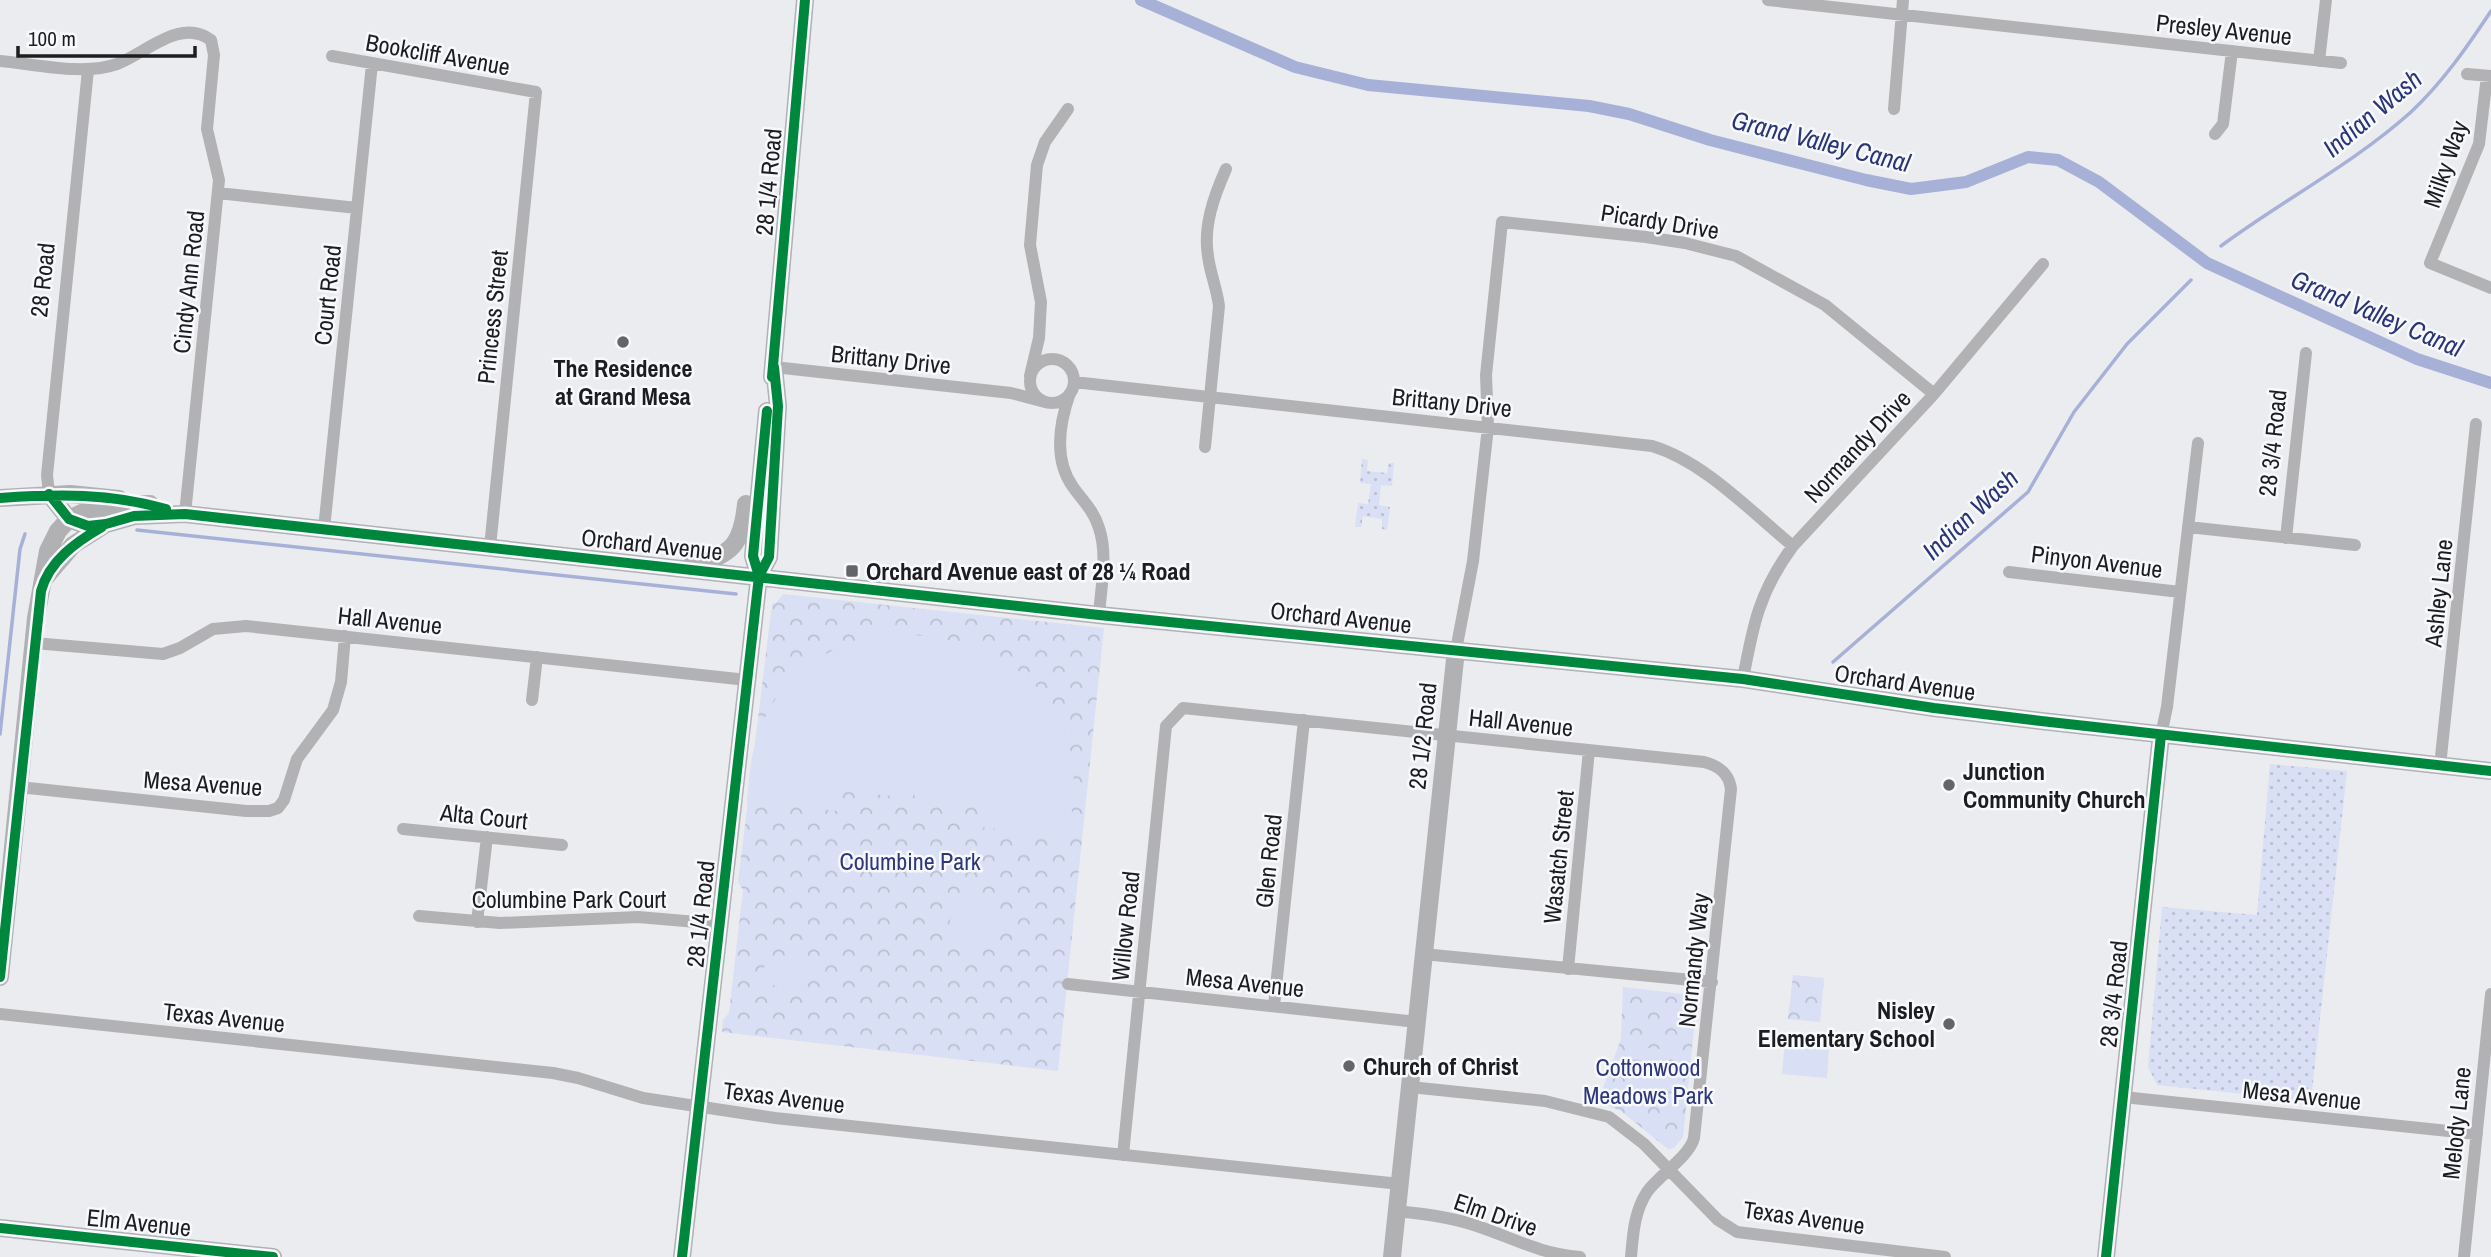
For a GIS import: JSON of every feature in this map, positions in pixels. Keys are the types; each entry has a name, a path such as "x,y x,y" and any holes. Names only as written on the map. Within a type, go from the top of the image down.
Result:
{"main road":[{"name":"28 1/4 Road","path":"759,576 753,556 766,412 774,367 805,0"},
{"name":"28 1/4 Road","path":"682,1257 759,576 769,557 778,407 774,367"},
{"path":"667,566 690,565 715,558 728,550 738,538 744,526 751,454 766,412"},
{"path":"49,494 69,519"},
{"name":"Orchard Avenue","path":"0,498 70,494 150,504 185,514"},
{"path":"0,977 34,643 45,562 52,540 69,519 100,508 150,504"},
{"name":"Orchard Avenue","path":"69,519 88,526 134,516 185,514 1099,615 1744,679 1934,708 2491,771"},
{"path":"44,579 73,545 106,524"},
{"name":"28 1/2 Road","path":"1392,1257 1456,650"},
{"name":"28 3/4 Road","path":"2106,1257 2161,735"},
{"name":"Elm Avenue","path":"0,1228 261,1256"}],"street":[{"name":"Presley Avenue","path":"1768,0 2341,63"},
{"path":"1894,109 1903,0"},
{"path":"2319,61 2326,0"},
{"name":"Cindy Ann Road","path":"88,70 120,63 164,39 181,33 208,37 214,49 207,129 218,170 218,193 185,514"},
{"path":"2215,134 2223,124 2232,51"},
{"name":"Bookcliff Avenue","path":"332,55 536,92"},
{"path":"0,61 88,70"},
{"name":"Court Road","path":"324,529 372,64"},
{"name":"28 Road","path":"49,494 47,475 88,70"},
{"path":"2467,74 2489,76"},
{"name":"Milky Way","path":"2489,76 2479,144 2430,263 2491,288"},
{"name":"Princess Street","path":"490,547 536,92"},
{"path":"1068,109 1045,142 1037,165 1030,245 1041,302 1039,338 1030,382 1034,394 1045,401 1056,402 1072,388"},
{"path":"1205,447 1219,306 1208,259 1207,239 1213,198 1226,169"},
{"path":"218,193 357,208"},
{"name":"Picardy Drive","path":"1502,222 1646,237 1685,243 1736,256 1825,305 1934,394"},
{"name":"28 1/2 Road","path":"1456,650 1473,561 1488,427 1486,375 1502,222"},
{"name":"Normandy Drive","path":"1744,679 1753,626 1761,600 1778,566 1793,546 1934,394 2043,264"},
{"name":"28 3/4 Road","path":"2286,538 2306,353"},
{"path":"1030,376 1033,369 1044,360 1059,359 1070,368 1072,388 1061,422 1061,460 1068,479 1096,518 1102,537 1099,615"},
{"name":"Brittany Drive","path":"774,367 1011,393 1045,401"},
{"name":"Brittany Drive","path":"1072,388 1211,397 1629,442 1668,451 1699,469 1793,546"},
{"name":"Ashley Lane","path":"2440,766 2476,424"},
{"name":"28 3/4 Road","path":"2161,735 2167,707 2198,443"},
{"name":"Pinyon Avenue","path":"2188,527 2355,545"},
{"name":"Pinyon Avenue","path":"2009,572 2180,592"},
{"name":"Hall Avenue","path":"34,643 163,654 180,648 213,629 227,626 345,636 747,680"},
{"name":"Mesa Avenue","path":"19,787 246,811 269,811 278,808 284,800 297,759 333,710 341,682 345,636"},
{"path":"532,700 537,657"},
{"name":"Hall Avenue","path":"1184,708 1704,762 1714,765 1726,774"},
{"name":"Willow Road","path":"1123,1155 1166,726 1184,708"},
{"name":"Glen Road","path":"1274,1006 1304,720"},
{"name":"Wasatch Street","path":"1568,969 1589,750"},
{"name":"Normandy Way","path":"1631,1257 1636,1216 1641,1203 1648,1191 1692,1146 1694,1138 1731,799 1730,780 1726,774"},
{"name":"Alta Court","path":"402,829 562,845"},
{"path":"477,922 487,837"},
{"name":"Columbine Park Court","path":"419,916 477,922 638,918 720,924"},
{"path":"1423,954 1712,982"},
{"name":"Mesa Avenue","path":"1068,984 1417,1021"},
{"name":"Melody Lane","path":"2463,1257 2491,994"},
{"name":"Texas Avenue","path":"0,1014 554,1073 643,1098 775,1118 1400,1184"},
{"name":"Texas Avenue","path":"1410,1087 1545,1101 1609,1116 1644,1144 1718,1220 1737,1232 1945,1257"},
{"name":"Mesa Avenue","path":"2123,1097 2477,1134"},
{"name":"Elm Drive","path":"1397,1211 1461,1221 1533,1249 1580,1257"}],"green space":[{"path":"1362,459 1368,460 1367,471 1387,473 1389,463 1394,463 1392,486 1381,485 1379,505 1390,507 1387,530 1382,529 1382,519 1363,516 1361,527 1355,527 1358,503 1368,504 1371,484 1360,483"},
{"name":"Columbine Park","path":"783,594 1104,628 1058,1071 722,1032 723,1020 729,1013 743,890 738,882 772,604"},
{"path":"884,634 916,635 977,648 1005,661 1029,679 1048,701 1063,729 1072,762 1074,790 1069,836 978,827 980,806 917,799 911,791 902,797 841,791 838,811 747,802 751,762 757,738 776,698 805,668 823,656 842,646"},
{"path":"2270,764 2347,771 2311,1101 2157,1085 2148,1067 2162,907 2257,915"},
{"path":"953,897 1001,902 995,949 947,943"},
{"path":"766,958 806,965 802,990 761,983"},
{"path":"1793,975 1824,978 1820,1022 1788,1019"},
{"name":"Cottonwood Meadows Park","path":"1623,987 1692,995 1697,999 1683,1137 1674,1148 1668,1149 1621,1111 1598,1102 1621,1039"},
{"path":"1785,1041 1829,1045 1827,1078 1782,1074"},
{"path":"1648,1048 1670,1050 1666,1089 1644,1086"}],"waterway":[{"name":"Grand Valley Canal","path":"1141,0 1295,67 1368,85 1589,106 1629,114 1710,140 1911,189 1966,182 2028,157 2058,160 2099,182 2207,263 2417,359 2491,383"},
{"name":"Indian Wash","path":"2221,246 2342,165 2411,112 2464,51 2491,11"},
{"name":"Indian Wash","path":"1833,662 2028,492 2074,412 2127,344 2191,280"},
{"name":"Indian Wash","path":"137,530 736,594"},
{"name":"Indian Wash","path":"0,734 20,549 25,534"}],"cycle path":[{"path":"772,377 805,0"},
{"path":"682,1257 759,576 769,557 778,406 774,367"},
{"path":"759,576 753,556 767,411"},
{"path":"49,494 69,519 88,526 134,516 185,514 1099,615 1743,679 1934,708 2491,771"},
{"path":"0,498 104,497 166,509"},
{"path":"0,977 41,591 50,570 65,553 102,527"},
{"path":"2106,1257 2161,735"},
{"path":"0,1228 273,1257"}],"place":[{"name":"The Residence at Grand Mesa","path":"623,342"},
{"name":"Orchard Avenue east of 28 ¼ Road","path":"852,571"},
{"name":"Junction Community Church","path":"1949,785"},
{"name":"Nisley Elementary School","path":"1949,1024"},
{"name":"Church of Christ","path":"1349,1066"}]}
